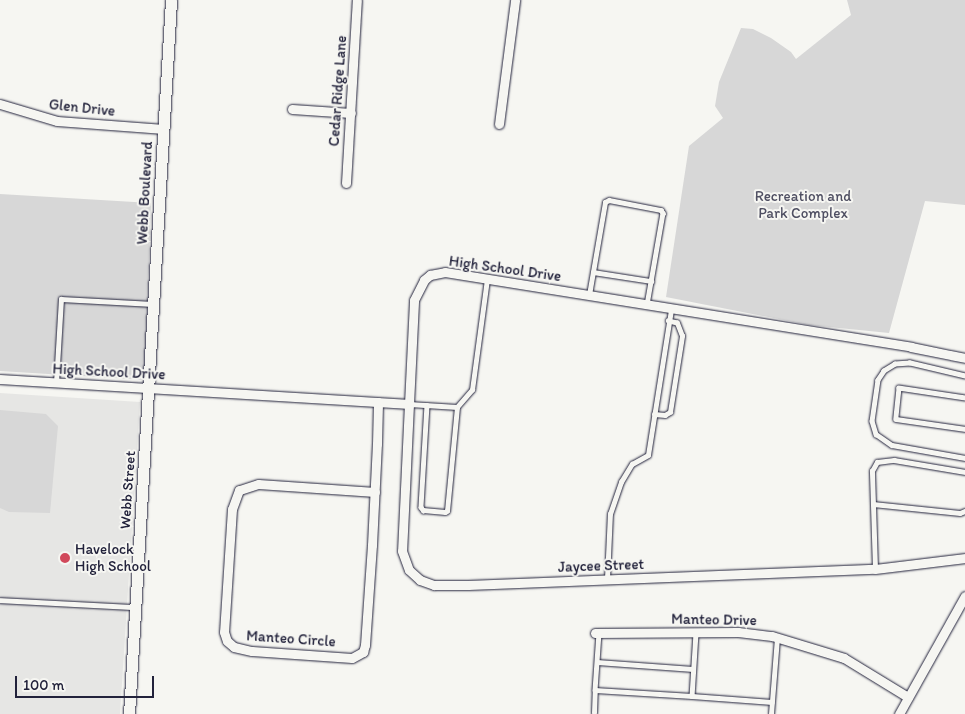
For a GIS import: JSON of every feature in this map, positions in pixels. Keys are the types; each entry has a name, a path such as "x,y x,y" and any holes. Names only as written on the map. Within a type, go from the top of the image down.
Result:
{"street":[{"name":"Webb Boulevard","path":"149,388 171,0"},
{"name":"Cedar Ridge Lane","path":"346,183 357,0"},
{"path":"499,124 515,0"},
{"name":"Glen Drive","path":"0,104 57,121 164,129"},
{"path":"292,109 351,113"},
{"name":"High School Drive","path":"0,379 409,404 414,300 419,286 430,276 445,272 911,347 965,358"},
{"name":"Webb Street","path":"129,714 149,388"},
{"name":"Manteo Circle","path":"374,492 258,484 239,490 232,509 224,632 227,641 234,647 252,651 352,658 362,654 366,645 374,492 378,402"},
{"name":"Jaycee Street","path":"409,404 402,551 409,570 420,580 434,584 468,585 874,569 965,558"},
{"path":"899,714 965,596"},
{"name":"Manteo Drive","path":"597,633 738,632 777,637 844,658 908,697"}],"lane":[{"path":"589,296 605,202 609,200 661,210 663,213 647,305"},
{"path":"593,272 651,281"},
{"path":"427,405 421,507 423,510 445,512 447,511 457,407 472,390 487,279"},
{"path":"56,383 61,299 154,304"},
{"path":"607,580 610,514 621,482 632,464 648,455 670,308"},
{"path":"654,414 665,415 670,412 680,346 680,327 677,323 668,321"},
{"path":"965,376 910,363 895,364 884,371 878,380 872,421 876,434 892,445 965,458"},
{"path":"965,398 899,388 896,419 965,429"},
{"path":"409,404 457,407"},
{"path":"874,569 872,470 877,462 894,460 965,472"},
{"path":"873,504 960,513 965,511"},
{"path":"0,600 136,607"},
{"path":"692,696 696,632"},
{"path":"594,713 597,633"},
{"path":"771,714 777,637"},
{"path":"597,662 694,669"},
{"path":"595,690 772,702"}],"shaded area":[{"name":"Havelock High School","path":"0,393 140,402 120,714 0,714"}],"green space":[{"name":"Recreation and Park Complex","path":"847,0 965,0 965,205 925,201 889,333 809,325 666,297 689,146 723,118 715,106 719,82 741,28 753,29 771,38 791,52 796,59 851,15"},
{"path":"0,194 151,203 145,380 0,371"},
{"path":"0,410 46,414 58,426 50,513 9,512 0,508"}],"place":[{"name":"Havelock High School","path":"65,558"}]}
